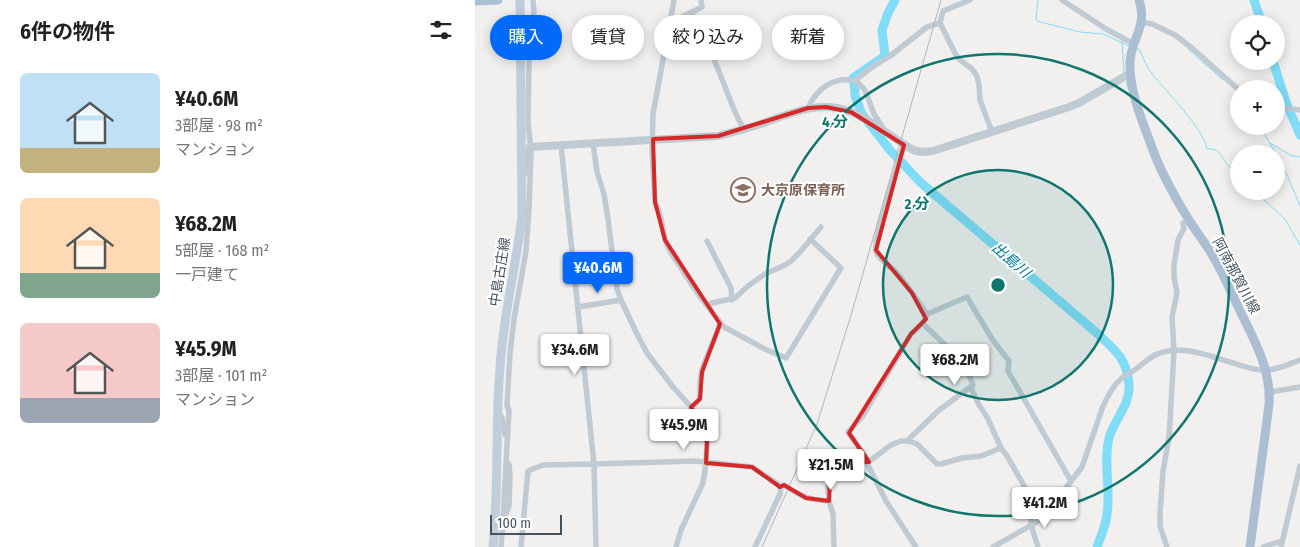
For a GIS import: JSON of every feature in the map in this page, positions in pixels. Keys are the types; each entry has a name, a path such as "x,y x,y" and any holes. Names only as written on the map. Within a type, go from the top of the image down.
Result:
{"main road":[{"path":"475,1 498,0"},
{"name":"中島古庄線","path":"493,547 500,368 521,216 520,0"},
{"name":"阿南那賀川線","path":"1139,0 1141,7 1140,30 1130,59 1129,74 1132,90 1150,143 1186,221 1214,258 1258,347 1266,370 1270,392 1269,405 1250,547"}],"street":[{"path":"501,547 509,410 507,406 510,353 526,251 529,218 531,153 528,120 529,63 526,28 534,12 533,0"},
{"path":"671,15 674,0"},
{"path":"687,15 702,8 701,0"},
{"path":"970,0 943,11 940,23 956,55 977,76 980,100 992,132"},
{"path":"1062,0 1106,30 1134,44"},
{"path":"692,13 705,46 714,59 737,118 744,130"},
{"path":"1141,22 1152,24 1175,35 1230,82"},
{"path":"856,81 927,27 940,23"},
{"path":"663,60 653,114 653,187 655,202 660,214 665,240 671,252 698,294 720,323 728,330 786,358 841,268 810,239"},
{"path":"530,147 718,136 744,130 795,111 808,108 837,108 851,112 874,124 913,150 921,152 933,151 1074,105 1129,74"},
{"path":"808,108 811,100 831,83 841,80 856,81 865,90 874,114 885,131"},
{"path":"1285,108 1300,110"},
{"path":"593,143 597,172 604,194 616,282 621,300 647,353 691,407 698,418 707,442 703,483 681,530 676,547"},
{"path":"561,145 594,464 596,547"},
{"path":"904,145 877,234 876,250 885,263 895,271 927,314"},
{"path":"522,179 525,174 527,154 530,147"},
{"path":"1167,547 1161,526 1160,514 1163,471 1169,438 1175,351 1172,317 1177,293 1174,265 1178,240 1185,228 1183,223 1186,221"},
{"path":"708,306 711,303 732,300 765,274 791,260 821,227"},
{"path":"707,241 731,288 732,300"},
{"path":"927,314 967,297 992,339 1009,361 1008,371 1039,422 1071,481"},
{"path":"579,307 621,300"},
{"path":"916,547 886,500 868,462 848,432 862,417 911,334 923,324 927,314"},
{"path":"691,407 700,399 702,372 720,323"},
{"path":"923,324 960,359 967,370 973,385 971,388 979,405 987,417 1001,448 1030,496 1032,502 1031,526 1039,547"},
{"path":"993,547 1031,526 1043,516 1083,467 1106,400 1127,374 1154,356 1163,352 1196,351 1255,370 1272,370 1300,360"},
{"path":"1270,392 1300,387"},
{"path":"908,441 937,411 971,388"},
{"path":"498,411 502,418 507,445"},
{"path":"834,547 833,514 828,488 831,461 849,464 868,462 891,445 908,441 917,444 937,464 981,456 1001,448"},
{"path":"521,547 528,471 543,465 695,461 752,467 778,484 781,490 755,547"},
{"path":"1263,547 1281,544 1300,466"},
{"path":"780,487 784,485 806,498 817,501 829,501"}],"highlighted area":[{"path":"826,107 851,112 904,145 876,250 912,293 926,319 911,334 849,433 869,462 831,461 829,501 806,498 784,485 780,487 752,467 706,463 707,442 691,407 700,399 702,372 720,324 665,240 655,202 653,139 718,136 808,108"}],"waterway":[{"name":"出島川","path":"895,0 882,30 885,56 853,78 855,96 862,114 889,149 920,182 1098,334 1115,350 1126,368 1129,391 1107,447 1108,505 1097,547"},
{"path":"1038,0 1037,21 1080,32 1103,34 1129,46"},
{"path":"1254,0 1259,15"},
{"path":"1109,33 1116,37"},
{"path":"1122,40 1124,73"},
{"path":"1136,48 1140,50 1152,74 1192,121 1204,140 1207,149 1219,152 1230,167"},
{"path":"1188,49 1223,80"},
{"path":"1276,70 1286,102 1300,135"},
{"path":"1126,82 1129,91"},
{"path":"1265,135 1271,145"},
{"path":"1270,143 1292,156 1300,157"},
{"path":"1285,171 1300,206"},
{"path":"1264,200 1285,219 1300,245"}],"railway":[{"path":"762,547 817,424 852,312 941,0"}],"place":[{"name":"大京原保育所","path":"743,190"}]}
